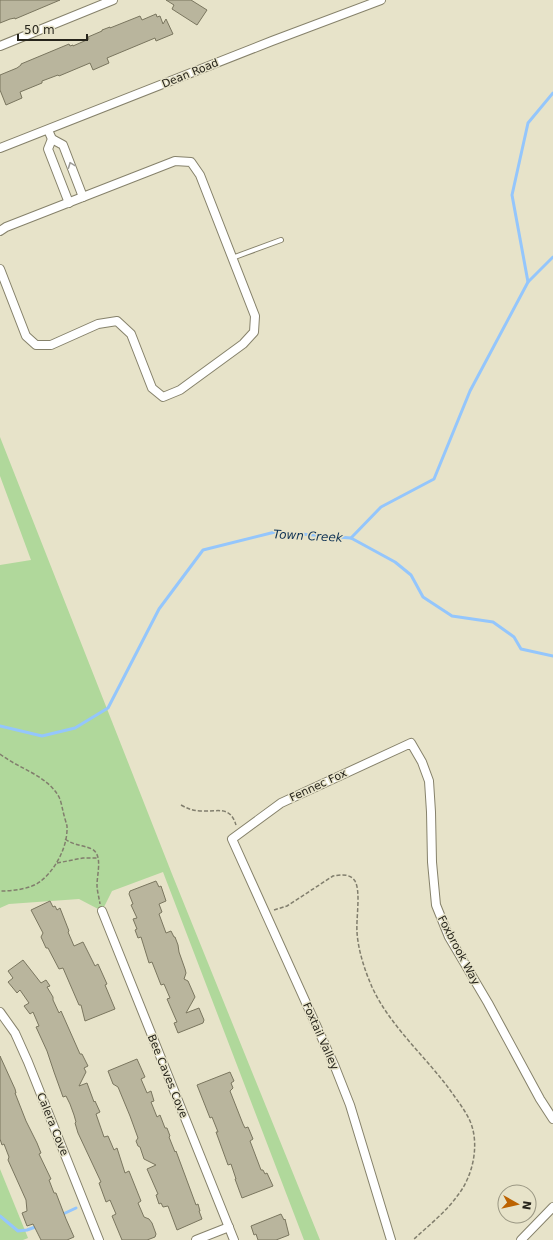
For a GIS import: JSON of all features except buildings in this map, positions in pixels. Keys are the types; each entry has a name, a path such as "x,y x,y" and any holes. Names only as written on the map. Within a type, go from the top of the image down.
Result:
{"street":[{"path":"0,46 113,0"},
{"name":"Dean Road","path":"0,148 272,41 381,0"},
{"path":"48,130 52,139 63,145 83,197"},
{"path":"52,139 48,149 69,203"},
{"path":"0,231 6,227 175,162 191,162 200,175 254,316 254,332 243,344 180,390 163,397 152,388 131,334 117,321 98,324 51,345 36,345 26,336 0,269"},
{"name":"Fennec Fox","path":"235,837 281,803 411,743"},
{"name":"Foxbrook Way","path":"411,743 422,762 429,781 432,862 436,905 449,937 488,1003 540,1099 553,1119"},
{"name":"Foxtail Valley","path":"235,837 265,914 335,1068 350,1105 391,1240"},
{"name":"Bee Caves Cove","path":"102,911 234,1240"},
{"name":"Calera Cove","path":"0,1012 15,1033 28,1062 99,1240"},
{"path":"521,1240 553,1207"},
{"path":"196,1240 229,1227"}],"lane":[{"path":"232,258 282,240"}],"path":[{"path":"0,754 10,762 46,781 60,797 67,826 64,847 56,864 41,881 26,887 9,891 0,891"},
{"path":"180,805 189,810 217,810 227,812 234,820 235,837"},
{"path":"65,839 71,844 90,848 95,852 98,858 97,886 102,911"},
{"path":"56,864 83,858 98,858"},
{"path":"265,914 287,906 333,876 349,876 355,880 357,891 357,933 369,980 379,1001 397,1026 444,1081 461,1104 470,1121 475,1142 472,1163 465,1185 458,1196 413,1240"}],"green space":[{"path":"0,437 172,874 320,1240 304,1240 163,872 112,891 102,911 79,899 9,904 0,908 0,565 31,560 0,476"},
{"path":"0,1169 28,1238 23,1240 0,1240"}],"waterway":[{"path":"351,538 381,507 434,479 470,391 528,282 512,195 528,123 553,93"},
{"path":"528,282 553,257"},
{"name":"Town Creek","path":"0,726 42,736 75,728 108,708 159,609 203,550 275,532 351,538 395,562 411,575 423,597 452,616 493,622 514,637 521,649 553,656"},
{"path":"61,1215 76,1208"},
{"path":"0,1216 18,1231 27,1230 38,1226"}]}
